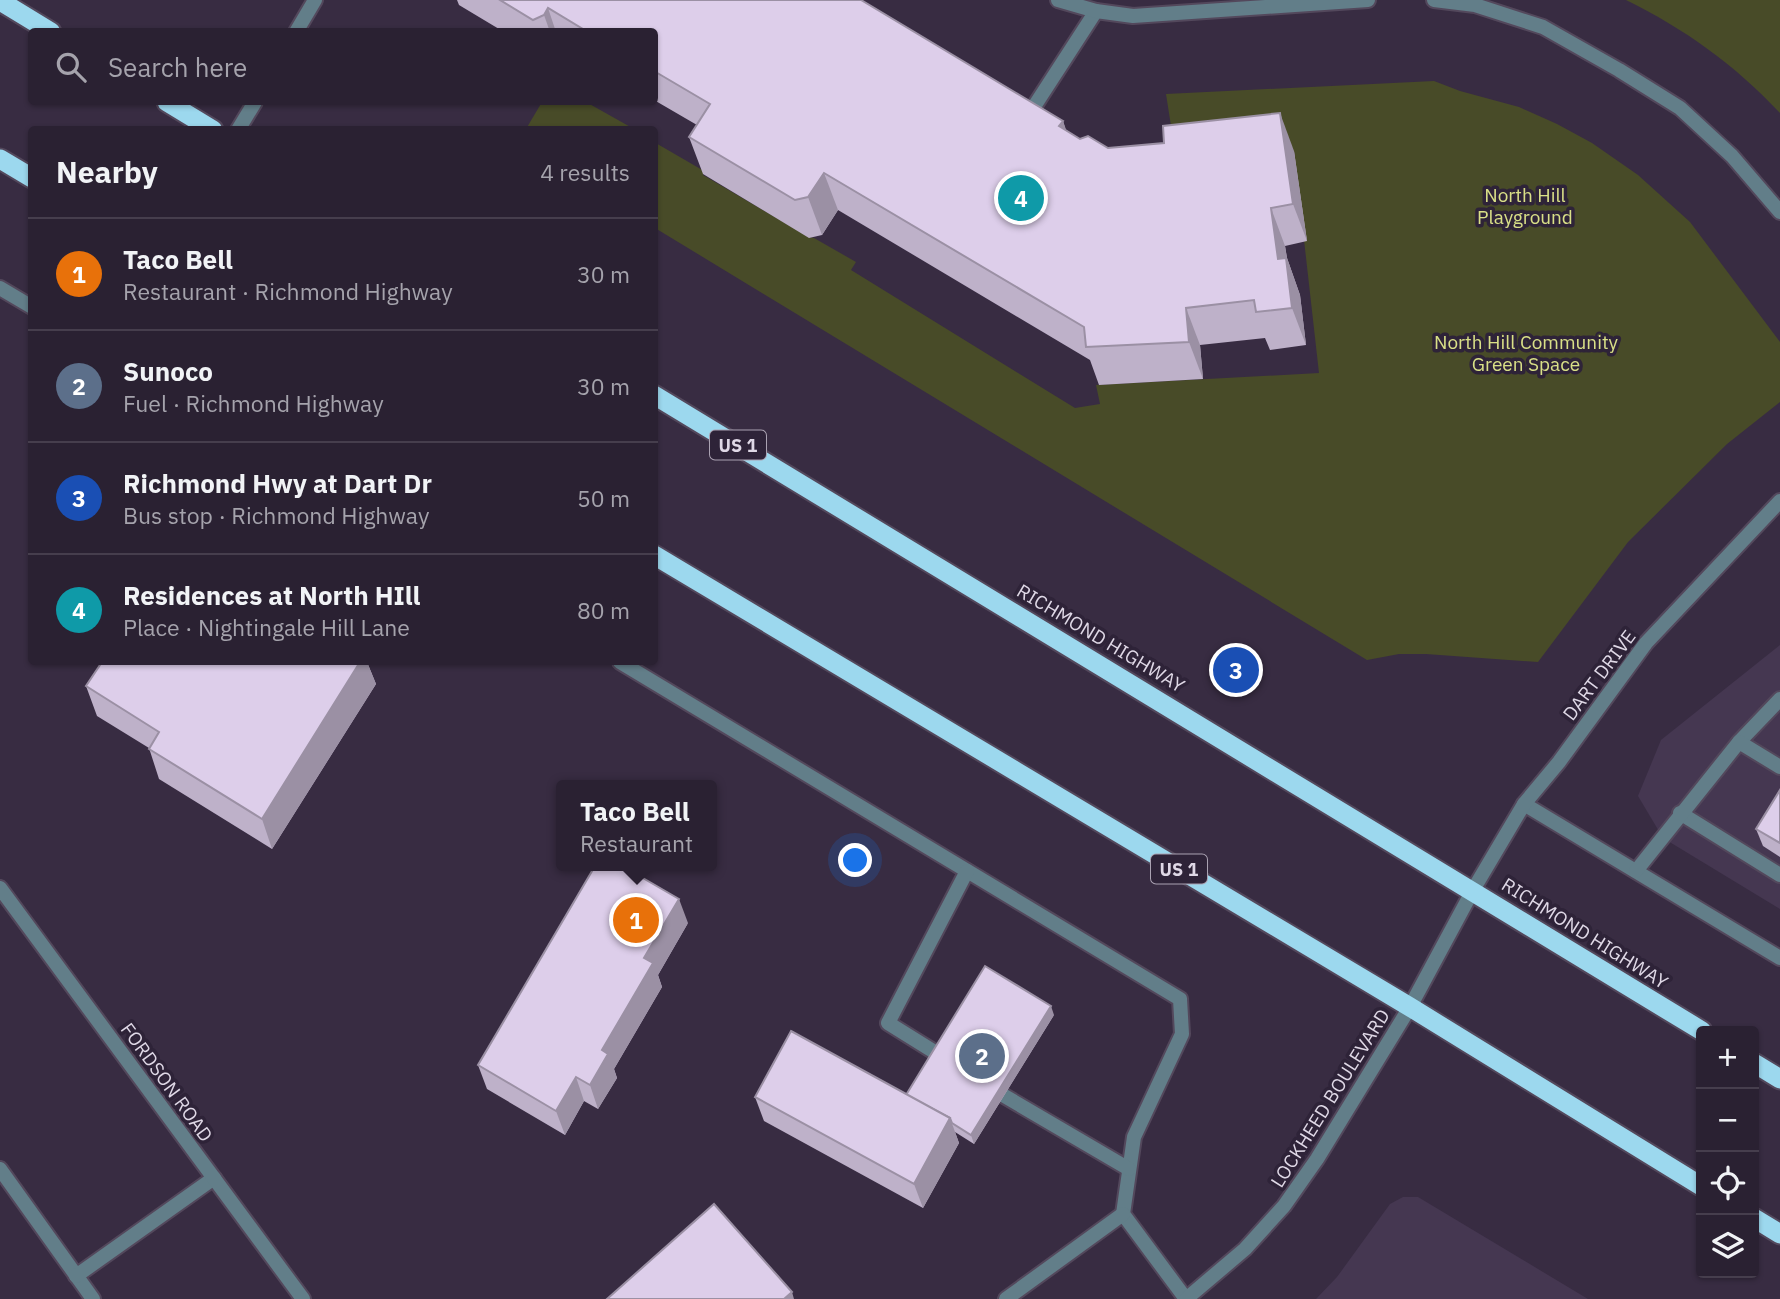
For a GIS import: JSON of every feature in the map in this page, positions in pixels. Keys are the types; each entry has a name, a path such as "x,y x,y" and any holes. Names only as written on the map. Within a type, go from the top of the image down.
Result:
{"highway":[{"path":"0,1 44,28"},
{"path":"172,105 207,126"},
{"path":"0,159 28,176"},
{"name":"RICHMOND HIGHWAY","path":"658,396 1696,1027"},
{"name":"US 1","path":"658,557 1410,1007 1696,1183"},
{"path":"1759,1066 1780,1079"},
{"path":"1759,1221 1780,1234"}],"street":[{"path":"298,28 315,0"},
{"path":"1058,0 1096,11 1133,16 1368,0"},
{"path":"1434,0 1476,3 1543,27 1619,70 1679,108 1732,156 1780,212"},
{"path":"1022,125 1096,11"},
{"path":"240,126 253,105"},
{"path":"0,288 28,305"},
{"name":"DART DRIVE","path":"1473,890 1524,804 1559,762 1646,643 1780,501"},
{"path":"625,665 1180,999 1182,1034 1134,1137 1123,1214 1186,1299"},
{"path":"1636,871 1739,741 1780,699"},
{"path":"1739,741 1780,767"},
{"path":"1524,804 1780,958"},
{"path":"1680,813 1780,875"},
{"path":"961,1069 888,1023 967,871"},
{"name":"FORDSON ROAD","path":"0,888 303,1299"},
{"name":"LOCKHEED BOULEVARD","path":"1186,1299 1245,1249 1284,1206 1317,1159 1410,1007 1473,890"},
{"path":"982,1082 1129,1169"},
{"path":"0,1169 93,1299"},
{"path":"76,1276 214,1178"},
{"path":"1006,1299 1123,1214"}],"shaded area":[{"path":"1780,645 1780,909 1663,838 1638,796 1661,740"},
{"path":"1403,1197 1418,1197 1588,1299 1316,1299 1337,1277 1390,1204"}],"green space":[{"path":"1626,0 1780,0 1780,113 1745,79 1708,49 1669,23"},
{"name":"North Hill Community Green Space","path":"1434,81 1519,107 1557,124 1592,143 1638,175 1690,222 1780,342 1780,402 1727,444 1628,542 1538,662 1426,654 1399,654 1367,660 658,230 658,144 704,171 703,175 856,262 851,270 1075,408 1100,404 1096,385 1319,373 1294,151 1177,164 1166,94"},
{"path":"540,105 591,105 629,126 528,126"}],"building":[{"path":"500,0 861,0 1063,121 1059,126 1080,139 1088,136 1108,148 1164,143 1163,126 1280,113 1293,204 1271,208 1278,259 1286,258 1292,308 1256,312 1254,300 1186,308 1189,342 1086,347 1084,327 824,173 808,197 795,200 689,137 710,104 658,73 658,28 581,28 548,8 544,15 533,20"},
{"path":"100,665 358,665 262,819 149,749 159,732 86,686"},
{"path":"1780,790 1780,843 1756,829"},
{"path":"592,871 631,871 679,899 644,958 653,963 602,1050 608,1054 590,1085 576,1077 556,1111 478,1065"},
{"path":"985,966 1051,1006 971,1135 952,1123 950,1118 906,1095"},
{"path":"791,1031 950,1118 914,1184 755,1097"},
{"path":"714,1204 792,1292 784,1299 607,1299"}],"place":[{"name":"Residences at North HIll","path":"1021,198"},
{"name":"Richmond Hwy at Dart Dr","path":"1236,670"},
{"name":"Taco Bell","path":"636,920"},
{"name":"Sunoco","path":"982,1056"}],"park label":[{"name":"North Hill Playground","path":"1525,206"}]}
